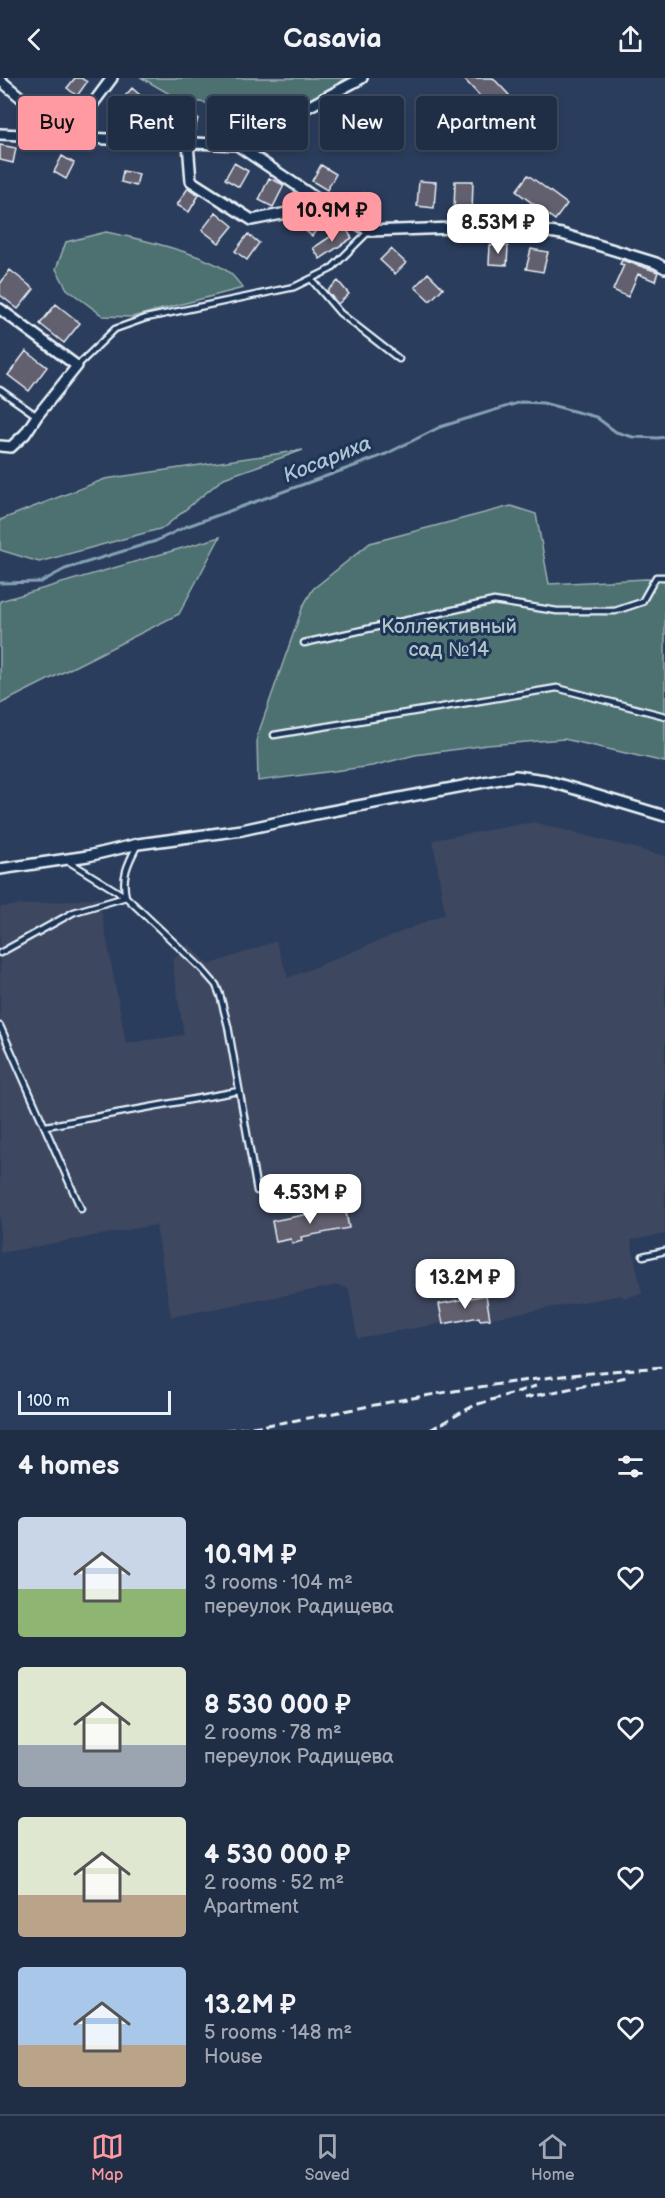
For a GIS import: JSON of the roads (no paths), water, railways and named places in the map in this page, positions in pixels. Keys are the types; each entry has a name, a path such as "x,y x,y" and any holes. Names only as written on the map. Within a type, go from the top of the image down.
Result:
{"street":[{"path":"96,99 112,78"},
{"path":"308,107 362,78"},
{"path":"0,80 19,96"},
{"path":"0,134 18,135"},
{"path":"189,150 191,182 252,220 326,206"},
{"path":"243,150 326,206 369,231 510,226 562,234 656,262 665,268"},
{"path":"0,309 77,366 25,434 11,447 0,446"},
{"path":"0,869 66,860 138,844 242,830 516,776 545,780 665,816"}],"lane":[{"path":"77,366 115,329 146,318 294,287 332,269 369,231"},
{"path":"311,279 340,313 399,358"},
{"path":"0,390 37,416"},
{"path":"304,643 494,601 557,611 615,611 642,602 656,577 665,577"},
{"path":"274,735 556,688 665,716"},
{"path":"126,897 123,886 124,876 138,844"},
{"path":"66,860 126,897 216,985 225,1015 256,1191"},
{"path":"0,953 74,912 126,897"},
{"path":"0,1026 81,1209"},
{"path":"46,1126 239,1091"},
{"path":"643,1256 665,1251"}],"waterway":[{"name":"Косариха","path":"0,583 41,582 65,569 156,541 185,527 386,454 440,427 521,402 543,403 596,417 616,432 633,437 665,437"}],"railway":[{"path":"225,1430 275,1424 484,1386 665,1367"},
{"path":"524,1398 627,1377"},
{"path":"430,1430 475,1405 536,1386"}],"park label":[{"name":"Коллективный сад №14","path":"449,638"}]}
